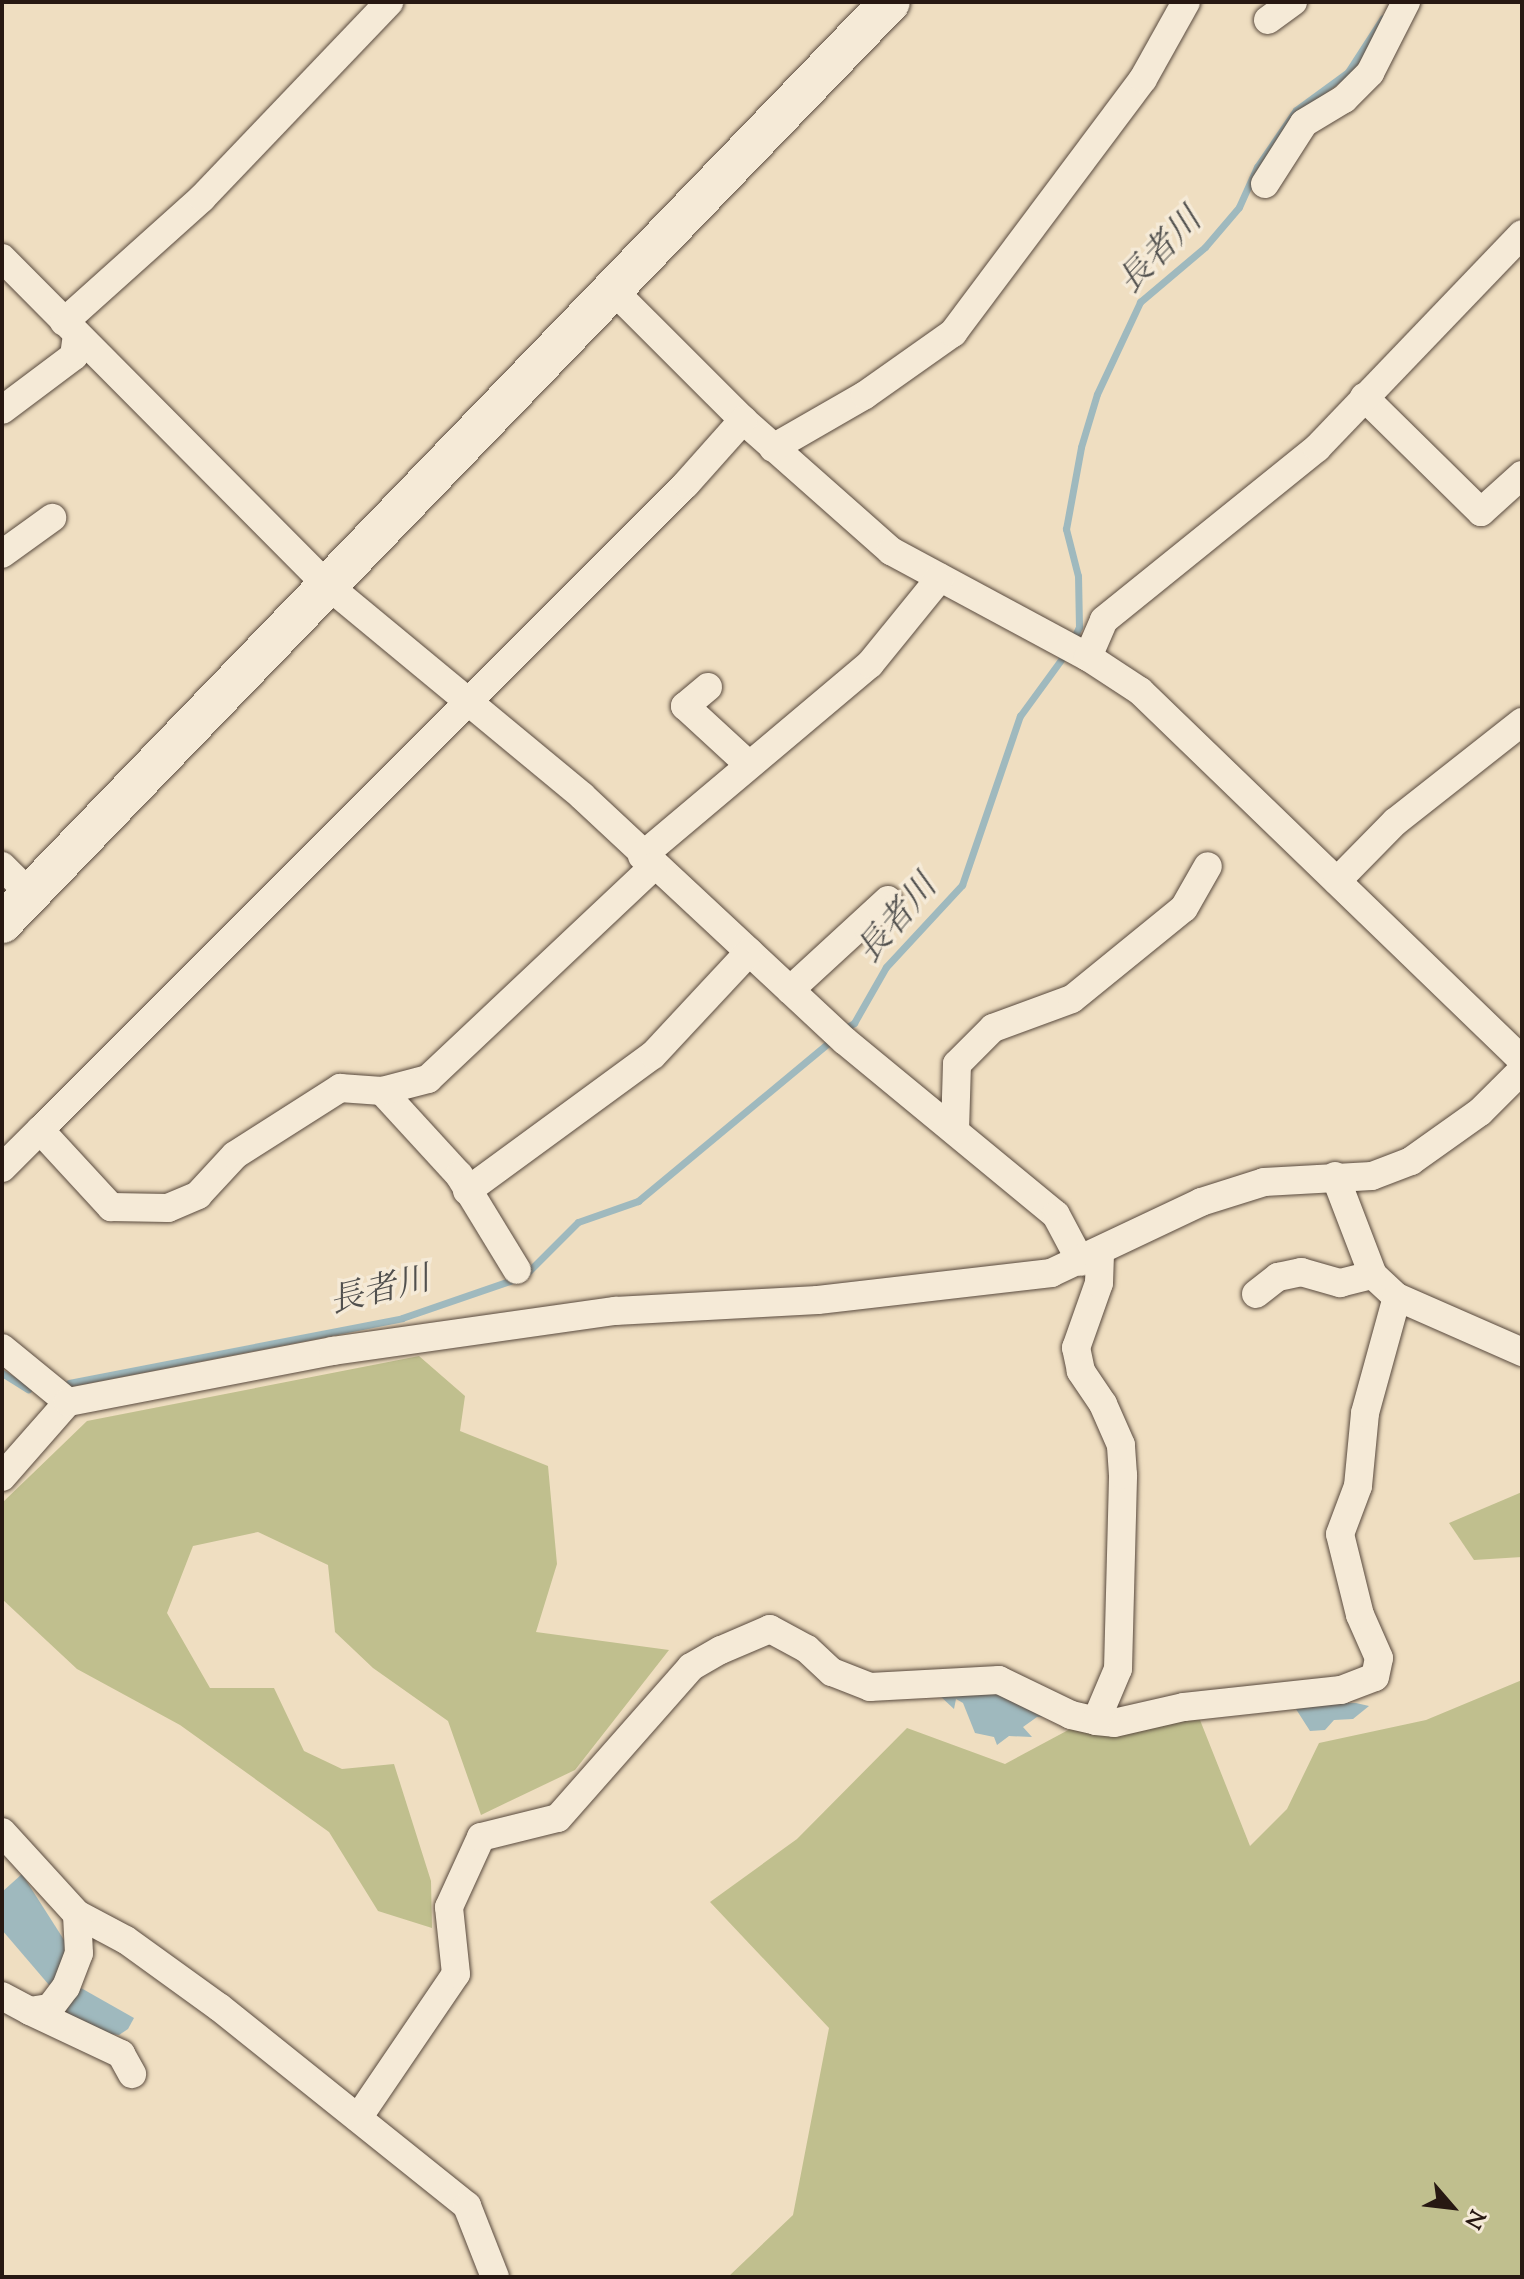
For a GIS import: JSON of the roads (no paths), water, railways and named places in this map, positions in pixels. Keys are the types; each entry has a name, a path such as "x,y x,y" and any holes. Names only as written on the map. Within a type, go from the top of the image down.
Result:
{"street":[{"path":"70,328 202,198 389,2"},
{"path":"2,923 890,2"},
{"path":"773,448 865,395 953,333 1143,79 1186,2"},
{"path":"1268,20 1293,2"},
{"path":"1265,184 1304,123 1344,99 1370,73 1406,2"},
{"path":"1076,650 1104,620 1317,448 1522,234"},
{"path":"2,258 326,584 582,796 648,861 838,1034 1056,1215 1090,1258 1099,1283 1076,1348 1081,1371 1103,1404 1121,1445 1123,1475 1118,1669 1096,1721"},
{"path":"612,289 743,420 852,521 891,551 1076,650 1140,691 1522,1060"},
{"path":"2,410 74,356 70,328"},
{"path":"1364,397 1481,512 1522,475"},
{"path":"2,1168 468,703 743,420"},
{"path":"2,554 52,518"},
{"path":"40,1130 111,1207 168,1208 198,1195 235,1155 331,1093 357,1085 382,1091 428,1079 748,764 870,664 940,578"},
{"path":"708,687 685,706 748,764"},
{"path":"1337,881 1407,812 1522,722"},
{"path":"2,866 30,894"},
{"path":"955,1131 957,1064 993,1028 1072,999 1184,908 1208,866"},
{"path":"790,990 888,900"},
{"path":"467,1191 653,1055 749,952"},
{"path":"2,1477 68,1402 428,1335 615,1311 922,1291 1051,1273 1090,1258 1144,1227 1214,1198 1264,1182 1372,1176 1411,1161 1480,1112 1522,1070"},
{"path":"382,1091 467,1191 517,1270"},
{"path":"1335,1176 1373,1275 1397,1297 1522,1352"},
{"path":"1256,1294 1278,1277 1301,1272 1340,1283 1373,1275"},
{"path":"358,2118 456,1974 449,1907 481,1837 558,1818 691,1667 721,1650 770,1629 807,1649 832,1672 870,1687 999,1680 1071,1715 1114,1723 1184,1707 1341,1690 1375,1677 1379,1658 1360,1615 1340,1534 1358,1486 1365,1413 1397,1297"},
{"path":"2,1348 68,1402"},
{"path":"2,1832 77,1914 126,1940 219,2007 467,2206 495,2277"},
{"path":"30,2011 50,2008 66,1987 79,1953 77,1914"},
{"path":"2,1996 121,2054 132,2074"}],"water":[{"path":"999,1689 1052,1716 1037,1717 1023,1727 1032,1737 1009,1736 997,1745 994,1737 975,1733 963,1703 956,1699 954,1709 939,1695"},
{"path":"1325,1703 1369,1706 1353,1719 1334,1720 1325,1730 1310,1731 1294,1706"},
{"path":"22,1874 66,1943 59,1977 49,1985 2,1930 2,1892"},
{"path":"81,1988 134,2018 128,2029 119,2035 102,2033 62,2012"}],"waterway":[{"name":"長者川","path":"1072,642 1079,627 1078,576 1066,529 1081,447 1097,394 1140,302 1205,247 1239,207 1257,167 1296,110 1348,72 1383,18"},
{"name":"長者川","path":"842,1030 854,1023 886,967 962,885 1020,716 1066,653"},
{"name":"長者川","path":"69,1383 402,1318 524,1276 578,1222 638,1201 833,1039"},
{"name":"長者川","path":"2,1373 28,1389"}]}
